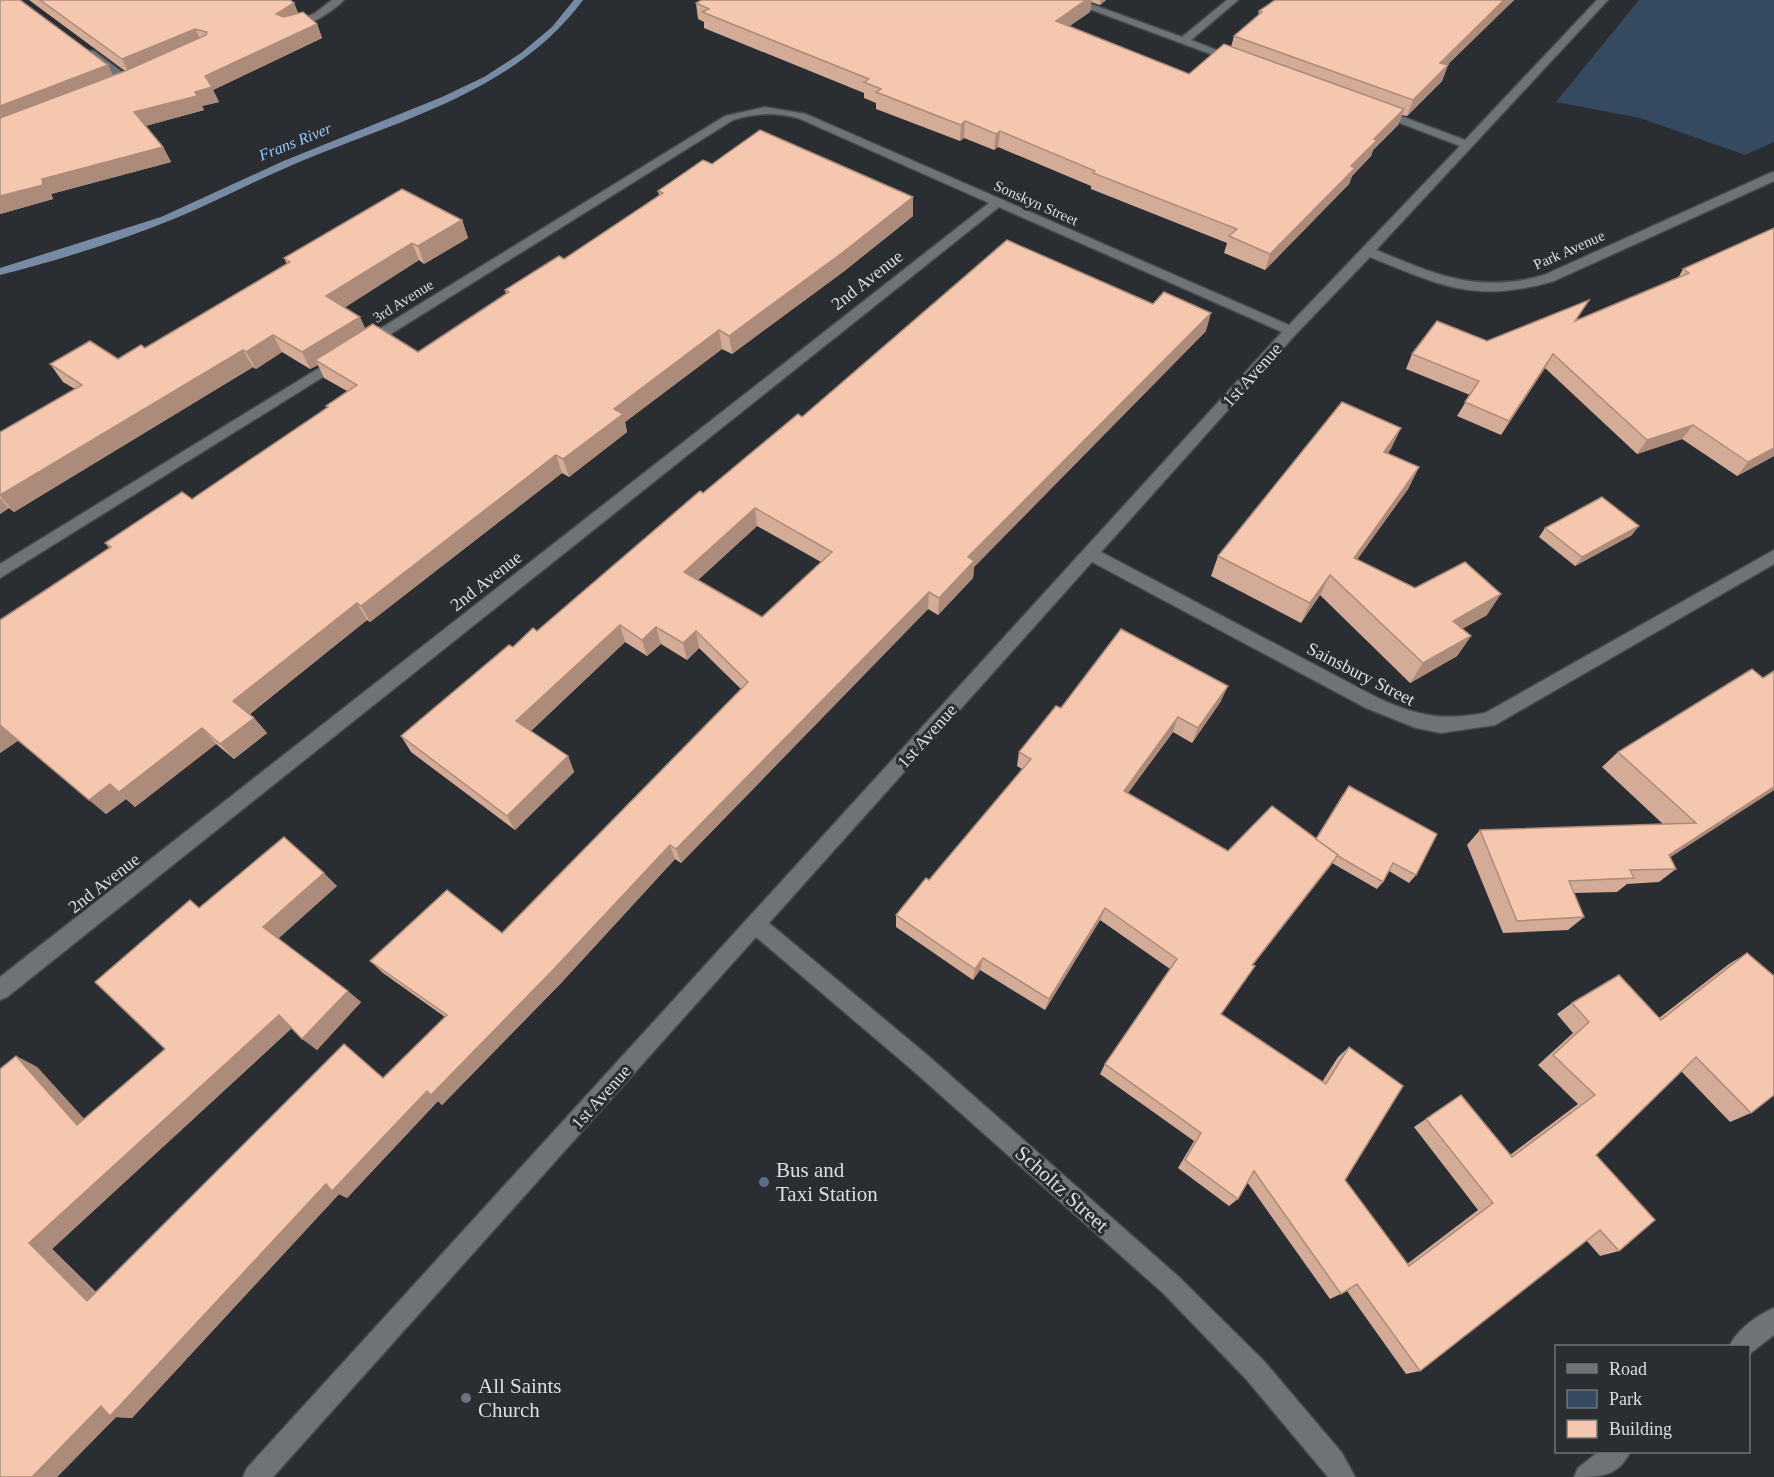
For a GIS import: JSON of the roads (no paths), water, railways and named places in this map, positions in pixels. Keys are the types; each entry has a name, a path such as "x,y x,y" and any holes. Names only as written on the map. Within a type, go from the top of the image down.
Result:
{"street":[{"path":"289,27 319,15 339,0"},
{"path":"1070,0 1250,65"},
{"path":"1183,41 1233,0"},
{"name":"1st Avenue","path":"256,1477 1291,331 1369,252 1466,144 1603,0"},
{"path":"82,47 128,81"},
{"path":"1362,105 1466,144"},
{"name":"Sonskyn Street","path":"767,109 802,116 1291,331"},
{"name":"3rd Avenue","path":"0,572 729,117 746,111 767,109"},
{"name":"Park Avenue","path":"1369,252 1435,279 1481,290 1515,288 1549,278 1774,176"},
{"name":"2nd Avenue","path":"0,990 996,203"},
{"name":"Sainsbury Street","path":"1091,554 1371,703 1415,723 1456,727 1489,720 1774,555"},
{"name":"Scholtz Street","path":"756,926 918,1061 1171,1285 1255,1370 1333,1462 1342,1477"},
{"path":"1744,1345 1774,1320"},
{"path":"1587,1477 1616,1453"}],"waterway":[{"name":"Frans River","path":"0,272 165,219 285,164 446,99 487,79 524,55 556,29 579,0"}],"place":[{"name":"Bus and Taxi Station","path":"764,1182"},
{"name":"All Saints Church","path":"466,1398"}]}
